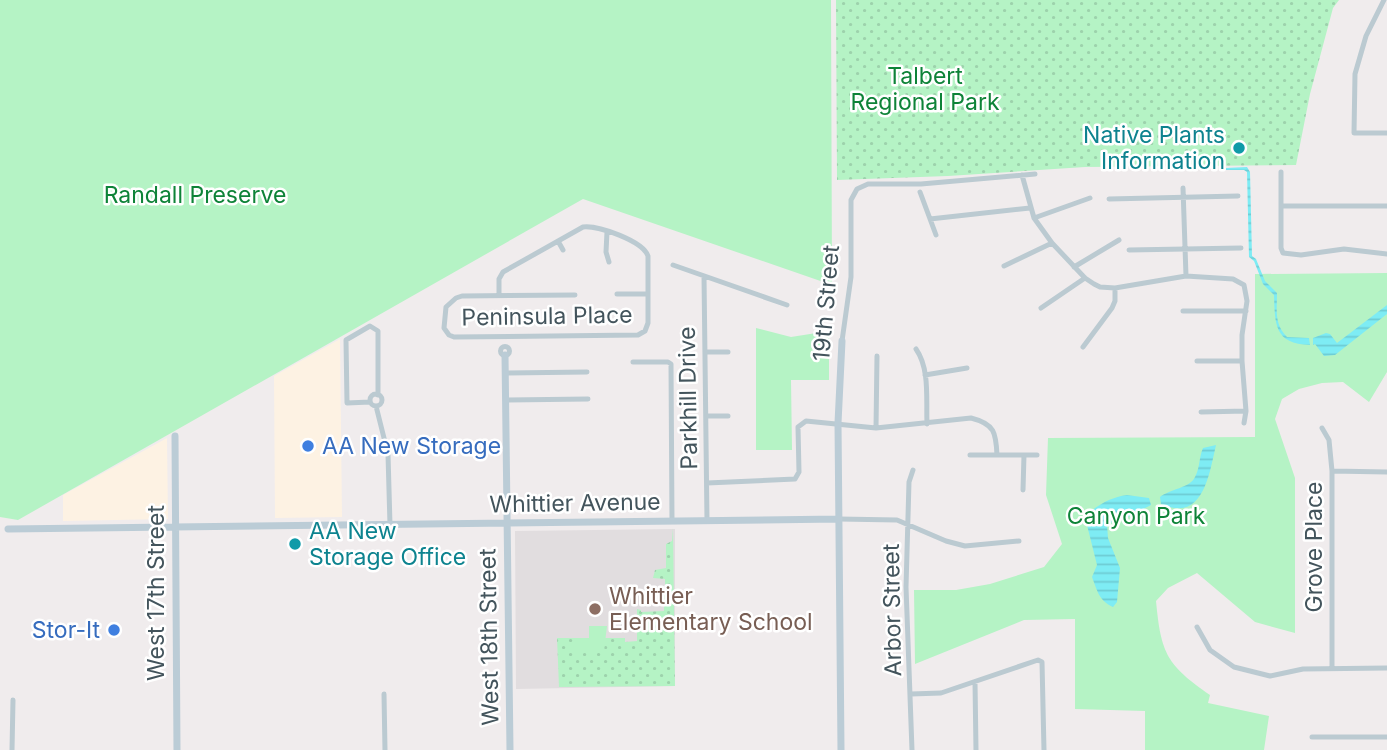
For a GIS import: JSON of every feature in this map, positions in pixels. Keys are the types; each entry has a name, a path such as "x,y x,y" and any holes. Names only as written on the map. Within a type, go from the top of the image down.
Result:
{"street":[{"path":"1384,0 1366,36 1355,74 1353,133 1387,133"},
{"path":"1281,172 1283,253 1301,255 1344,249 1387,254"},
{"path":"1035,174 1022,175 1034,218 1074,267 1100,287 1115,288 1186,276 1240,281 1247,291 1242,335 1246,411 1244,423"},
{"name":"19th Street","path":"841,750 838,423 842,341 851,277 851,200 857,188 869,184 921,184 1022,175"},
{"path":"1184,188 1186,276"},
{"path":"920,192 936,235"},
{"path":"1109,199 1238,196"},
{"path":"1034,218 1090,198"},
{"path":"1281,206 1387,206"},
{"path":"930,219 1030,208"},
{"path":"575,295 499,295 500,275 587,226 640,244 645,249 648,256 648,294 617,294"},
{"path":"607,232 606,252 609,262"},
{"path":"1074,267 1119,240"},
{"path":"558,241 563,250"},
{"path":"1004,266 1052,243"},
{"path":"1129,250 1241,248"},
{"path":"673,265 787,305"},
{"name":"Parkhill Drive","path":"704,276 707,520"},
{"path":"1041,309 1085,278"},
{"path":"1083,347 1112,308 1115,288"},
{"name":"Peninsula Place","path":"499,295 462,296 449,302 444,313 444,328 449,335 500,337 638,335 645,331 649,323 648,294"},
{"path":"1182,312 1246,311"},
{"path":"370,326 378,331 378,394 382,400 373,404 347,402 346,340 370,326"},
{"name":"West 18th Street","path":"500,337 505,350"},
{"name":"West 18th Street","path":"510,337 505,350 510,750"},
{"path":"916,349 922,358 925,375 926,424"},
{"path":"705,352 728,352"},
{"path":"876,428 877,356"},
{"path":"1197,361 1242,361"},
{"path":"633,362 671,364 672,521"},
{"path":"925,375 967,368"},
{"path":"505,373 587,372"},
{"path":"506,400 588,399"},
{"path":"373,404 388,454 390,525"},
{"path":"1201,412 1246,411"},
{"path":"706,416 728,416"},
{"path":"707,482 794,479 799,472 798,427 806,421 876,428 971,418 982,421 993,429 997,455"},
{"name":"Grove Place","path":"1322,428 1329,440 1332,471 1332,667"},
{"name":"West 17th Street","path":"175,436 177,750"},
{"path":"1023,490 1024,455"},
{"path":"970,456 1037,455"},
{"name":"Arbor Street","path":"912,750 906,587 909,482 914,470"},
{"path":"1332,471 1387,472"},
{"name":"Whittier Avenue","path":"4,530 885,519 909,523 946,541 965,546 1019,541"},
{"path":"1198,627 1210,650 1234,667 1270,676 1303,669 1332,667 1387,668"},
{"path":"912,694 941,693 1038,660 1043,665 1044,750"},
{"path":"975,682 976,750"},
{"path":"384,694 385,750"},
{"path":"12,750 13,700"},
{"path":"1312,737 1387,737"}],"shaded area":[{"name":"AA New Storage","path":"340,339 342,517 275,518 274,376"},
{"path":"167,438 168,519 63,521 63,495"},
{"name":"Whittier Elementary School","path":"675,529 675,686 516,689 515,531"}],"green space":[{"name":"Randall Preserve","path":"0,0 831,0 832,285 583,199 18,520 0,517"},
{"name":"Talbert Regional Park","path":"836,0 1339,0 1333,8 1310,94 1296,165 1085,167 837,180"},
{"name":"Canyon Park","path":"1387,273 1387,372 1369,402 1343,382 1322,383 1299,389 1282,399 1275,419 1295,478 1295,633 1255,622 1197,573 1168,588 1156,601 1161,634 1169,657 1184,675 1210,695 1208,703 1269,716 1264,750 1145,750 1145,711 1075,709 1075,619 1024,620 915,664 914,590 956,590 990,584 1044,567 1062,544 1046,495 1048,438 1255,437 1255,274"},
{"path":"756,328 791,337 829,331 829,380 791,380 792,450 756,450"},
{"path":"673,528 675,686 559,687 557,638 575,638 575,651 604,651 604,638 637,641 637,609 641,612 664,611 664,604 660,604 660,589 665,588 665,579 653,578 655,570 666,568 666,544 672,541"},
{"path":"589,626 607,626 604,651 575,651 575,638 589,638"}],"water":[{"path":"1247,167 1250,172 1252,256 1256,259 1265,281 1277,293 1277,316 1283,332 1287,337 1309,338 1310,345 1289,341 1283,336 1276,323 1274,295 1263,284 1254,261 1249,257 1247,172 1226,170"},
{"path":"1387,305 1387,314 1335,355 1324,356 1315,344 1313,345 1313,338 1326,333 1337,343"},
{"path":"1216,445 1207,482 1195,502 1186,507 1175,508 1161,504 1160,497 1184,486 1195,477 1203,448"},
{"path":"1127,495 1149,498 1151,505 1107,524 1108,538 1120,568 1117,602 1113,607 1108,605 1097,591 1092,577 1097,565 1087,525 1091,511 1108,500"}],"place":[{"name":"Native Plants Information","path":"1239,148"},
{"name":"AA New Storage","path":"308,446"},
{"name":"AA New Storage Office","path":"295,544"},
{"name":"Whittier Elementary School","path":"595,609"},
{"name":"Stor-It","path":"114,630"}]}
